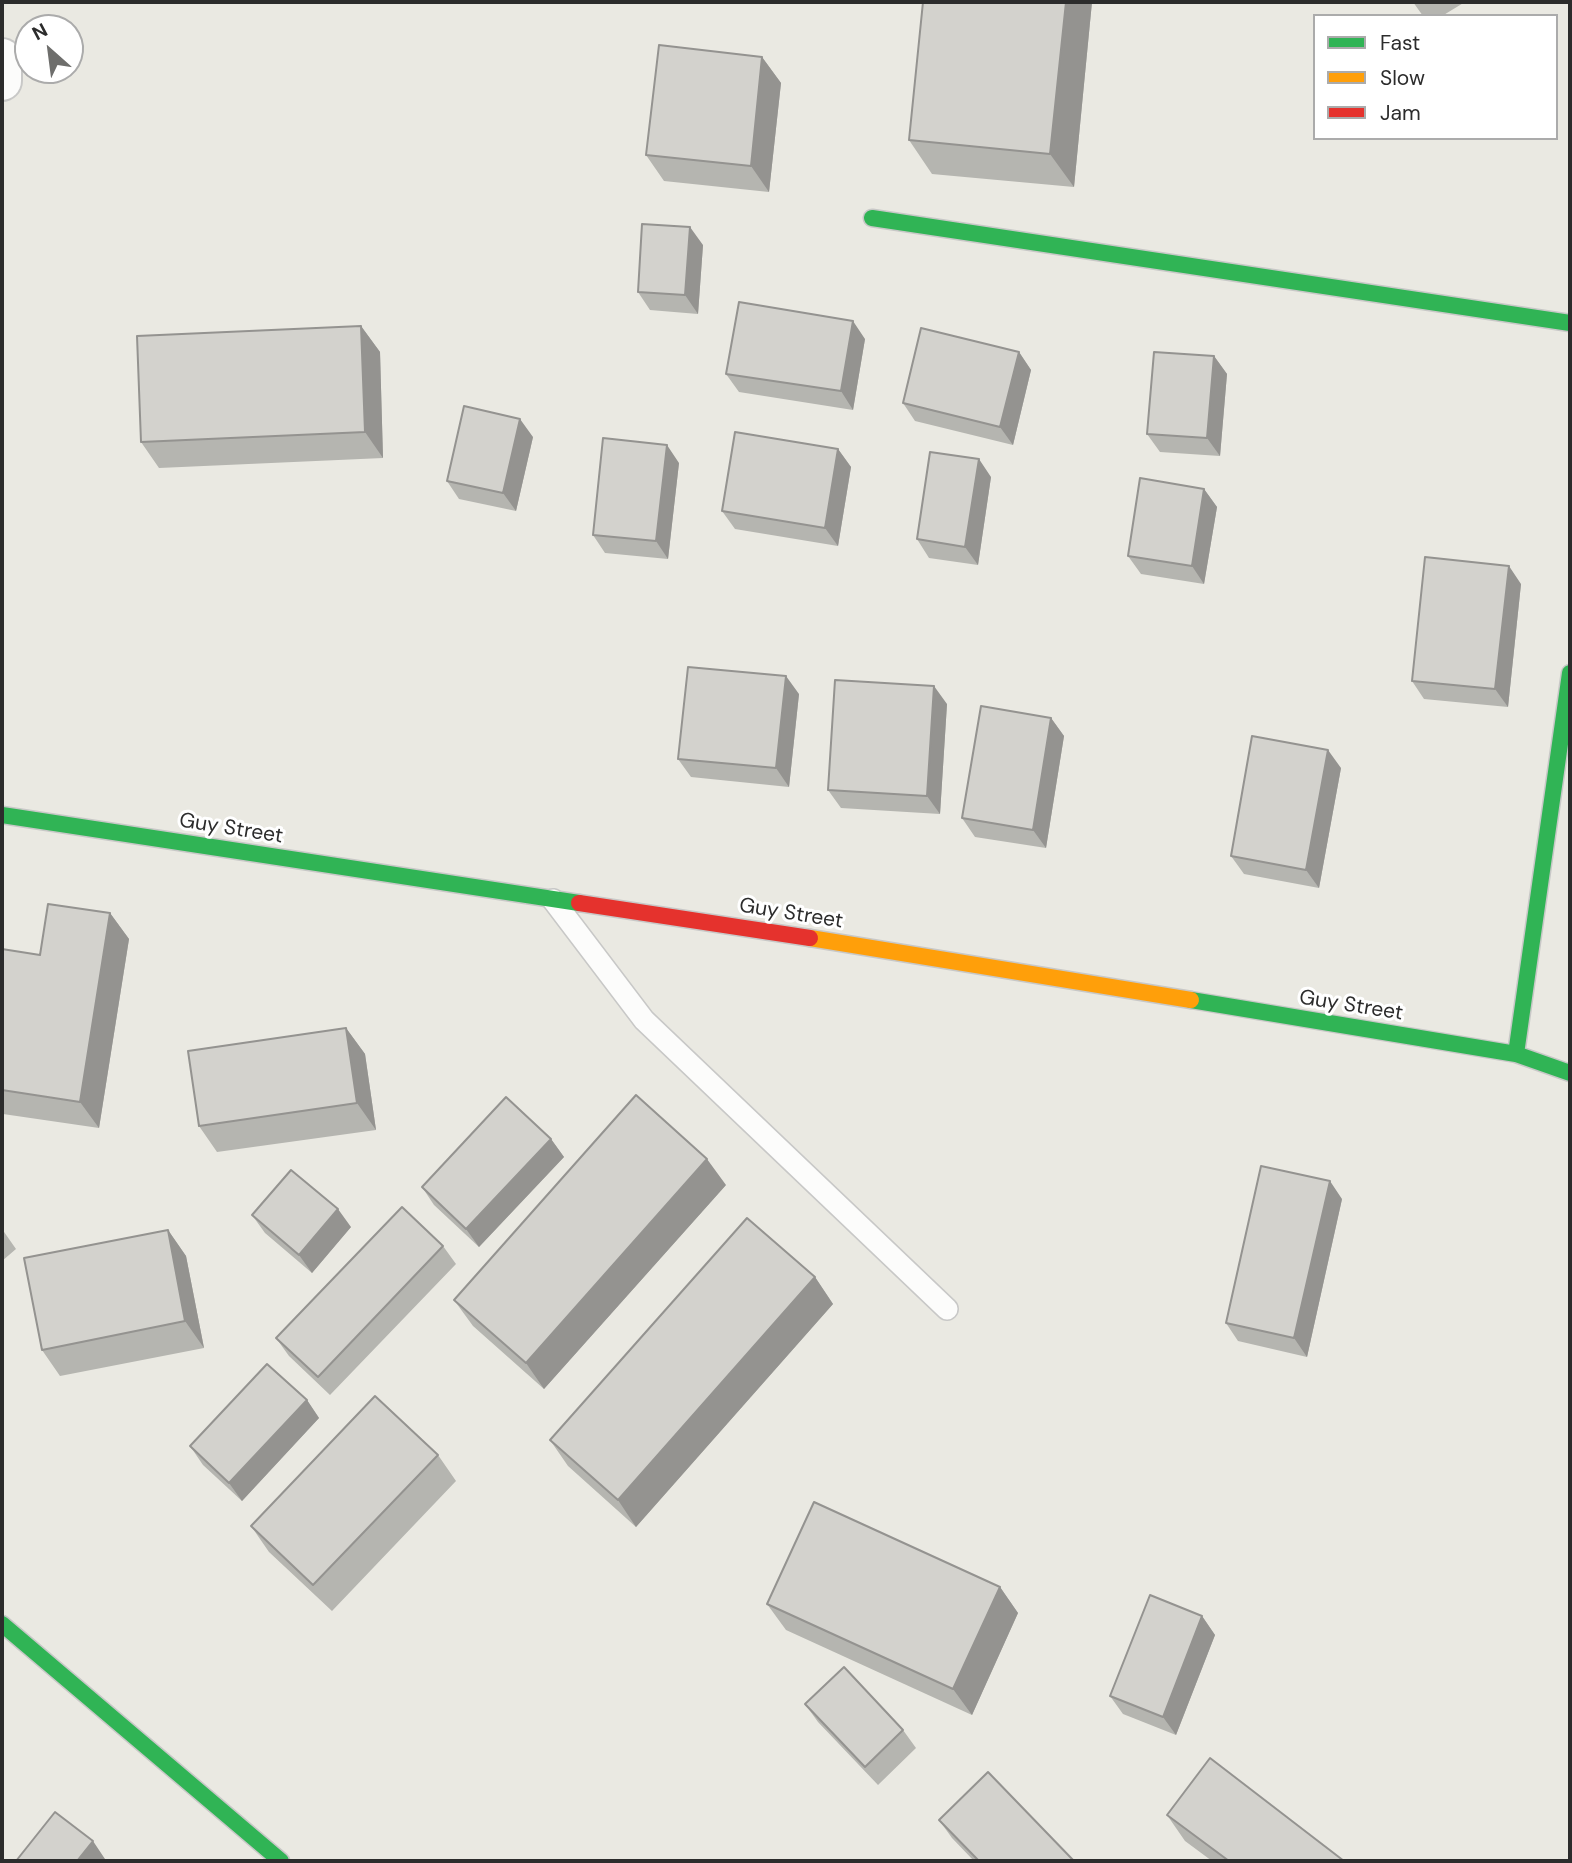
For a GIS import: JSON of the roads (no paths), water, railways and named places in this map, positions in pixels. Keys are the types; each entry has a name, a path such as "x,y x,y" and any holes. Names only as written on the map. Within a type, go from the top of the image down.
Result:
{"street":[{"path":"2,58 2,81"},
{"path":"872,218 1570,323"},
{"path":"1516,1054 1570,673"},
{"name":"Guy Street","path":"2,815 838,942 1516,1054 1570,1073"},
{"path":"2,1624 281,1861"}],"lane":[{"path":"553,900 644,1020 947,1309"}]}
